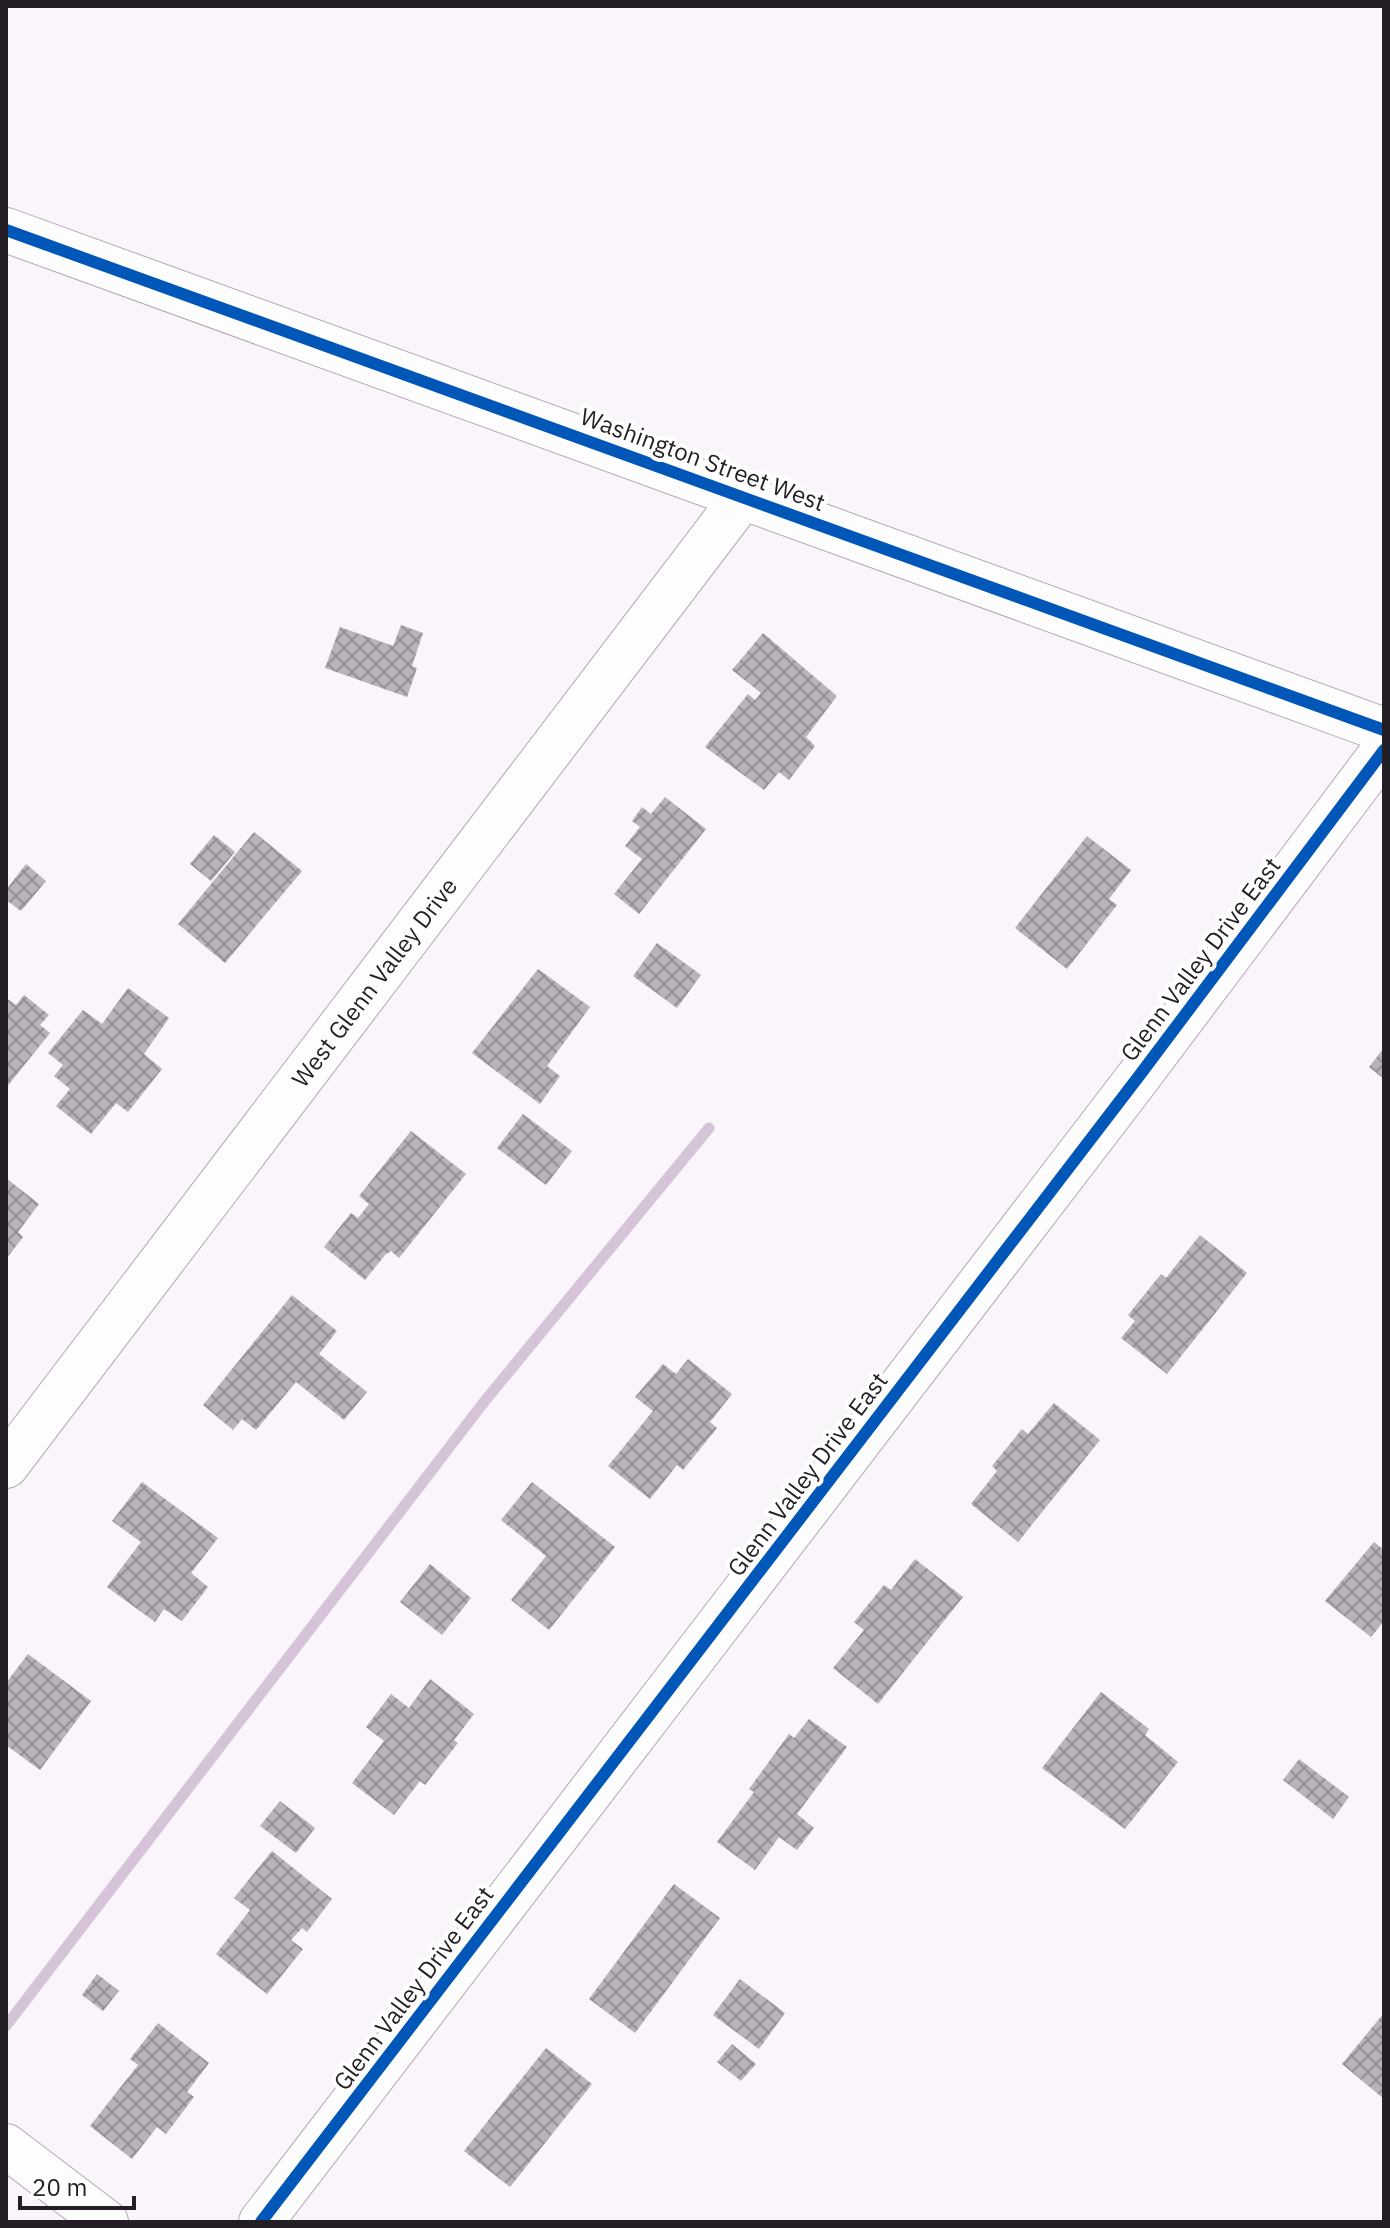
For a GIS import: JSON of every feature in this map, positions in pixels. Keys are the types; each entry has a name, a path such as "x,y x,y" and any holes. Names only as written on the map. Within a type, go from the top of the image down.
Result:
{"street":[{"name":"Washington Street West","path":"6,230 1384,730"},
{"name":"West Glenn Valley Drive","path":"6,1466 743,497"},
{"name":"Glenn Valley Drive East","path":"261,2222 1139,1076 1384,750"},
{"path":"6,2146 106,2222"}],"building":[{"path":"401,625 423,633 412,666 417,668 407,697 325,668 340,627 393,646"},
{"path":"763,633 837,696 806,737 815,746 789,780 779,772 764,790 705,747 748,694 755,700 761,693 732,670"},
{"path":"665,797 706,829 639,914 614,894 642,859 625,846 640,827 632,821 642,807 651,814"},
{"path":"254,832 302,871 225,963 178,924"},
{"path":"214,835 235,852 211,881 190,864"},
{"path":"1087,836 1131,870 1109,899 1117,905 1067,969 1015,928"},
{"path":"26,864 46,881 21,911 6,900 6,890"},
{"path":"657,943 701,975 677,1008 633,976"},
{"path":"538,969 590,1007 547,1066 560,1076 540,1104 472,1053"},
{"path":"128,988 169,1018 144,1054 162,1069 128,1112 116,1103 91,1134 56,1106 70,1089 54,1076 63,1065 48,1053 83,1010 102,1024"},
{"path":"24,995 49,1015 40,1025 50,1033 6,1088 6,998 16,1005"},
{"path":"1384,1048 1384,1079 1369,1067"},
{"path":"523,1114 572,1151 546,1185 497,1148"},
{"path":"411,1131 466,1174 399,1258 391,1251 365,1280 324,1247 351,1213 358,1218 369,1204 359,1196"},
{"path":"6,1178 39,1204 18,1232 23,1237 6,1259"},
{"path":"1200,1235 1247,1273 1167,1374 1121,1338 1135,1321 1128,1315 1161,1274 1166,1278"},
{"path":"292,1295 337,1331 319,1354 367,1392 344,1420 296,1382 256,1430 242,1419 233,1430 203,1405"},
{"path":"688,1359 732,1394 710,1422 717,1428 683,1470 677,1465 650,1499 608,1466 653,1411 635,1397 663,1364 676,1374"},
{"path":"1054,1403 1100,1440 1018,1542 971,1504 997,1471 992,1466 1022,1429 1028,1434"},
{"path":"142,1482 218,1538 191,1573 208,1587 182,1621 164,1609 155,1622 107,1587 141,1542 112,1521"},
{"path":"532,1482 615,1547 549,1630 511,1600 546,1556 501,1520"},
{"path":"1374,1542 1384,1550 1384,1621 1371,1637 1325,1601"},
{"path":"915,1559 963,1597 878,1704 833,1668 864,1630 854,1622 884,1585 891,1590"},
{"path":"430,1564 471,1598 442,1635 400,1602"},
{"path":"28,1654 91,1701 40,1770 6,1745 6,1683"},
{"path":"430,1679 474,1714 454,1740 458,1743 425,1785 420,1781 394,1815 352,1783 384,1741 366,1727 391,1694 409,1708"},
{"path":"1101,1692 1149,1729 1145,1735 1178,1762 1125,1829 1042,1768"},
{"path":"809,1719 847,1747 797,1814 814,1828 797,1850 779,1837 755,1870 717,1842 754,1792 749,1789 789,1734 794,1738"},
{"path":"1299,1759 1349,1797 1333,1819 1283,1780"},
{"path":"280,1801 315,1828 296,1853 260,1826"},
{"path":"272,1851 332,1899 307,1932 302,1928 291,1940 303,1949 267,1994 216,1954 250,1910 234,1898"},
{"path":"674,1884 720,1918 635,2033 589,1999"},
{"path":"97,1974 119,1991 103,2011 82,1995"},
{"path":"740,1979 785,2013 759,2049 713,2015"},
{"path":"1384,2013 1384,2099 1342,2064"},
{"path":"158,2023 209,2063 187,2092 194,2097 166,2134 157,2127 132,2159 90,2126 138,2065 130,2059"},
{"path":"732,2044 756,2064 741,2081 717,2062"},
{"path":"546,2048 592,2084 510,2187 464,2151"}],"waterway":[{"path":"6,2026 484,1402 709,1128"}],"cycle path":[{"path":"6,230 1384,730"},
{"path":"261,2222 1139,1076 1384,750"}]}
